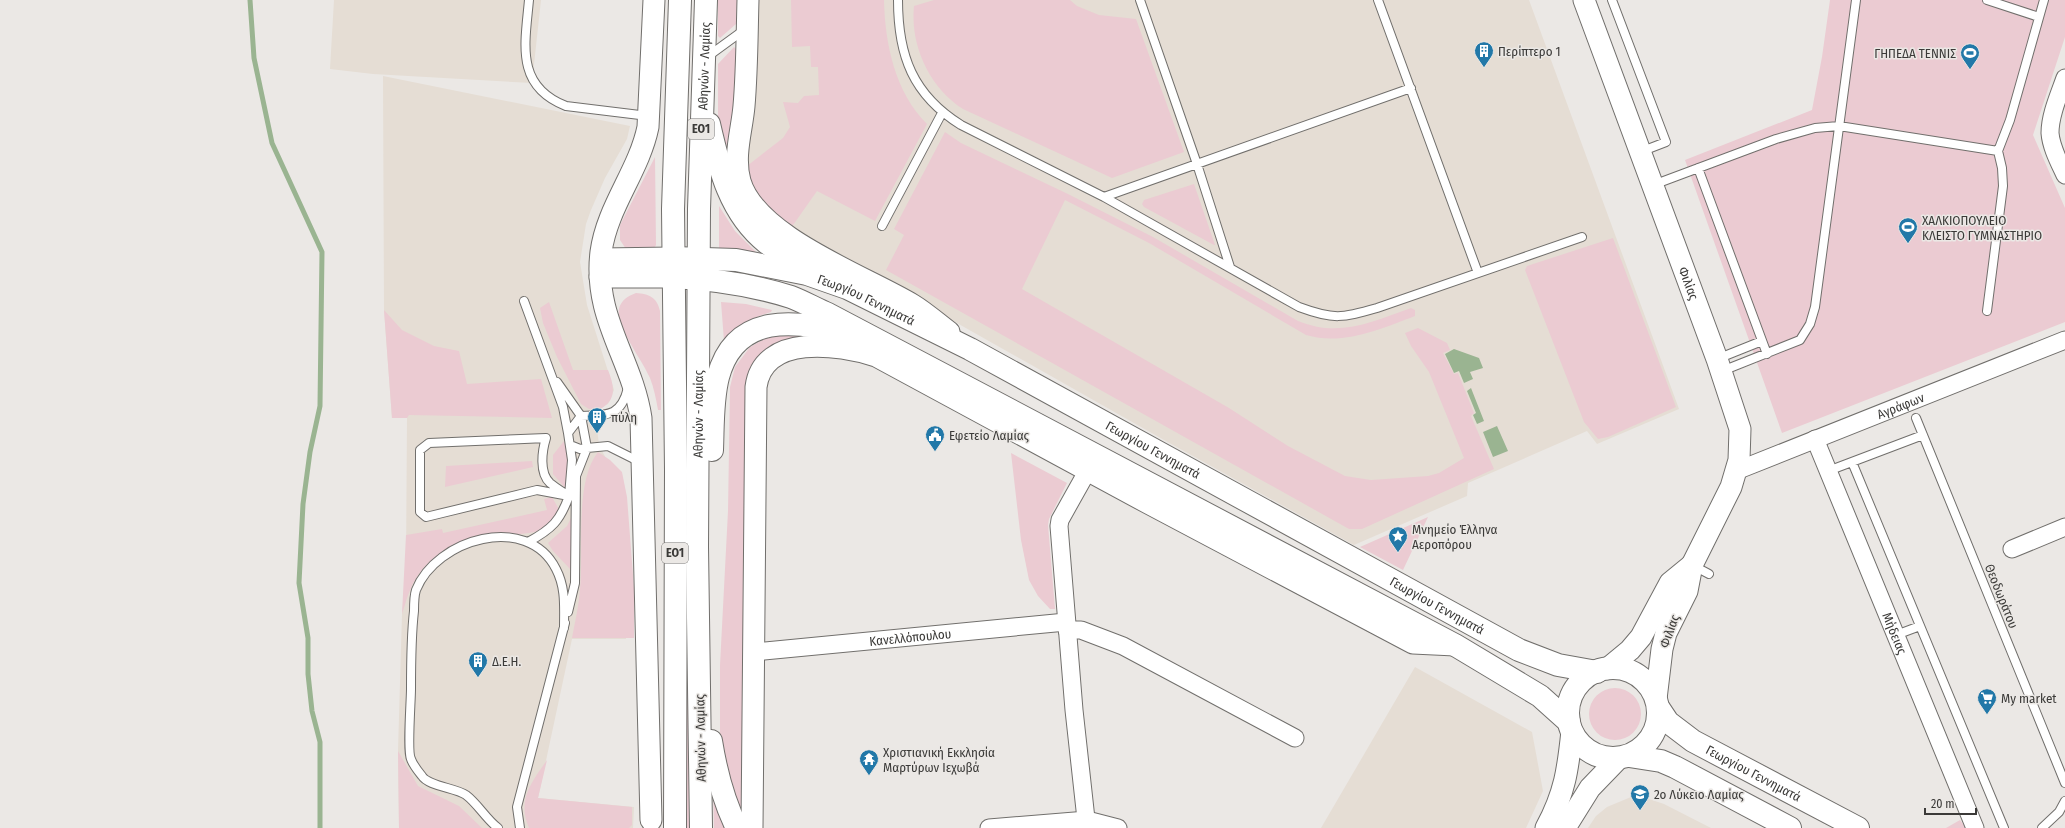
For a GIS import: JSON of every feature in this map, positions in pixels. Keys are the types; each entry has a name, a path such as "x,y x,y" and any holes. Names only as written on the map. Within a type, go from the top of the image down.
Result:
{"main road":[{"name":"Αθηνών - Λαμίας","path":"675,828 676,462 673,209 680,0"},
{"name":"Αθηνών - Λαμίας","path":"701,828 697,598 699,268 702,95 706,0"},
{"path":"702,95 723,176 732,202 748,225 767,243 847,288"},
{"name":"Γεωργίου Γεννηματά","path":"699,268 736,260 807,274 847,288 970,348 1519,650 1558,666 1602,670 1622,669 1637,675 1648,685 1668,722 1693,741 1858,828"},
{"path":"673,268 699,268"},
{"name":"Γεωργίου Γεννηματά","path":"699,268 747,286 792,298 885,344 1455,645 1540,696 1571,726 1580,743 1591,752 1604,757 1624,757 1661,761 1790,828"},
{"path":"697,598 706,575 709,555 716,390 719,375 729,354 741,338 749,332 765,326 777,324 798,324 832,329 885,344"},
{"path":"698,649 716,771 727,810 737,828"},
{"path":"1571,726 1569,706 1574,692 1584,680 1602,670"},
{"path":"1624,757 1644,747 1652,737 1657,725 1657,703"}],"street":[{"path":"649,825 641,418 629,377 605,314 600,268 609,221 641,154 646,139 654,0"},
{"path":"748,0 747,68 738,163 740,181 752,204 772,225 794,240 913,305 970,348"},
{"name":"Φιλίας","path":"1584,0 1719,365 1740,428 1739,460 1727,499 1701,570 1687,591 1668,628 1662,649 1657,703"},
{"path":"2065,78 2053,116 2050,134 2055,152 2065,175"},
{"path":"600,268 673,268"},
{"name":"Αγράφων","path":"1736,471 2065,340"},
{"path":"752,828 756,387 761,370 768,361 777,354 794,348 820,346 853,350 876,356 1148,503 1413,643 1455,645"},
{"name":"Μήδειας","path":"1815,439 1975,828"},
{"path":"1087,824 1067,626 1059,523 1088,470"},
{"path":"2012,549 2065,527"},
{"name":"Φιλίας","path":"1602,670 1630,650 1641,637 1670,583 1701,570"},
{"name":"Κανελλόπουλου","path":"754,652 1067,626 1123,646 1295,738"},
{"path":"1546,828 1565,785 1571,726"},
{"path":"1565,828 1594,783 1624,757"},
{"path":"989,828 1087,824 1118,828"}],"lane":[{"path":"528,0 525,54 530,73 540,90 556,102 566,106 648,116"},
{"path":"907,0 898,1 899,26 908,64 919,88 942,113 961,125 1104,198 1230,267 1299,307 1324,316 1348,317 1378,308 1582,237"},
{"path":"1140,0 1197,164 1230,267"},
{"path":"1378,0 1478,272"},
{"path":"1612,0 1666,142 1640,152"},
{"path":"1719,365 1767,354 1800,340 1810,324 1815,307 1856,0"},
{"path":"1987,0 2039,17"},
{"path":"1988,311 2003,186 2002,168 1998,151 2010,120 2044,0"},
{"path":"703,60 747,28"},
{"path":"1104,198 1411,88"},
{"path":"882,226 942,113"},
{"path":"1652,186 1791,134 1816,128 1839,126 1998,151"},
{"path":"1698,168 1767,354"},
{"path":"524,301 563,407 572,460 569,496 562,515 544,533 528,542"},
{"path":"1719,365 1762,341"},
{"path":"520,828 517,807 575,583 576,476 587,448 581,416 551,375"},
{"path":"581,416 605,415 618,410 623,404 626,396 629,377"},
{"path":"568,433 581,416"},
{"name":"Θεοδωράτου","path":"1916,418 2065,783"},
{"path":"1828,471 1922,434"},
{"path":"546,438 543,453 544,474 549,483 569,496 537,490 426,517 420,512 420,450 429,443 546,438"},
{"path":"570,445 580,449 608,446 641,462"},
{"path":"1852,462 2004,828"},
{"path":"498,828 466,795 423,779 410,758 412,629 416,591 427,570 445,555 466,543 488,538 510,538 528,542 543,552 558,574 565,596 564,628"},
{"path":"1896,635 1920,626"},
{"path":"2042,828 2059,812 2065,801"}],"shaded area":[{"path":"334,0 541,0 532,83 373,74 330,69"},
{"path":"718,0 737,0 736,24 720,38 718,36"},
{"path":"757,0 1529,0 1679,409 1597,444 1587,431 1468,483 1467,496 1354,545 1164,440 780,223 746,182 754,80"},
{"path":"791,0 884,0 887,33 894,66 907,97 927,124 875,221 817,191 791,228 761,201 750,184 747,166 783,138 790,127 783,102 798,103 804,96 819,95 818,67 811,67 810,46 792,47"},
{"path":"934,0 1070,0 1077,6 1099,15 1136,19 1184,152 1112,178 963,109 940,89 932,77 924,64 915,35 914,6"},
{"path":"1830,0 2065,0 2065,37 2033,135 2065,208 2065,322 1782,433 1685,160 1812,110 1822,57"},
{"path":"734,47 737,50 738,101 725,151 718,133 718,64"},
{"name":"Δ.Ε.Η.","path":"383,76 630,126 627,139 605,178 591,210 586,224 580,262 587,305 614,390 608,404 595,410 599,445 612,470 626,639 572,639 538,798 634,807 633,828 399,828 398,751 402,614 406,565 407,418 392,418 384,310"},
{"path":"945,132 961,143 1068,194 1153,237 1298,321 1313,326 1342,328 1369,323 1411,308 1415,310 1415,316 1375,331 1362,334 1334,338 1320,338 1306,335 1149,243 1065,200 1022,289 1229,408 1288,446 1345,476 1371,480 1428,476 1439,473 1464,458 1429,372 1411,346 1405,333 1418,328 1447,343 1450,350 1443,353 1454,374 1458,373 1474,413 1471,416 1494,469 1362,529 1349,529 886,270 904,235 894,229"},
{"path":"655,157 656,245 654,249 626,249 620,240 620,225"},
{"path":"1194,184 1215,245 1144,207 1142,204 1144,200"},
{"path":"719,206 735,231 759,255 719,249"},
{"path":"1613,238 1676,407 1608,437 1598,439 1584,422 1525,270 1527,266"},
{"path":"636,293 649,295 655,299 659,306 661,410 658,410 650,378 625,333 619,316 621,303"},
{"path":"549,302 573,370 608,370 612,381 613,391 610,400 602,408 589,409 581,404 557,357 543,323 540,308"},
{"path":"721,302 746,304 772,310 771,312 745,323 724,341"},
{"path":"384,310 402,330 434,346 459,351 467,384 541,379 552,418 409,415 407,418 392,418"},
{"path":"795,334 806,338 756,361 749,373 747,381 743,821 740,822 720,741 720,665 728,511 730,387 735,367 750,347 768,337"},
{"path":"1454,349 1479,358 1483,368 1470,372 1473,379 1464,383 1459,371 1454,373 1445,354"},
{"path":"1471,388 1484,421 1477,424 1473,415 1476,413 1467,391"},
{"path":"1497,426 1508,451 1493,457 1483,432"},
{"path":"564,441 568,461 566,489 553,474 553,455"},
{"path":"598,452 610,460 622,472 627,497 634,588 634,638 572,638 580,589 583,499 590,465"},
{"path":"1011,453 1067,483 1049,519 1048,525 1055,609 1050,609 1038,596 1029,580 1021,540"},
{"path":"532,461 533,467 445,487 446,466"},
{"path":"552,497 561,513 546,528 530,533 490,534 471,538 450,547 431,560 416,578 408,594 402,614 406,535 442,529 443,533 547,510 544,499"},
{"path":"572,516 571,570 553,551 548,543 567,526"},
{"path":"1428,517 1403,570 1360,547"},
{"path":"691,631 693,828 683,828 680,632"},
{"path":"1415,667 1532,732 1543,791 1526,828 1321,828"},
{"path":"1610,688 1620,688 1629,692 1637,700 1641,709 1641,719 1637,728 1629,736 1620,740 1610,740 1601,736 1593,728 1589,719 1589,709 1593,700 1601,692"},
{"path":"398,751 418,786 459,806 482,828 399,828"},
{"path":"547,760 538,798 632,807 632,825 629,828 529,828 524,809 525,800 531,784"},
{"path":"713,782 730,828 714,828"},
{"name":"2ο Λύκειο Λαμίας","path":"1640,796 1664,804 1711,828 1588,828 1596,816 1607,807 1631,797"},
{"path":"1960,820 1966,828 1946,828"}],"waterway":[{"path":"250,0 254,58 272,143 322,252 320,406 310,452 303,504 299,583 308,638 308,674 312,711 320,742 320,828"}],"place":[{"name":"Περίπτερο 1","path":"1484,68"},
{"name":"ΓΗΠΕΔΑ ΤΕΝΝΙΣ","path":"1970,70"},
{"name":"ΧΑΛΚΙΟΠΟΥΛΕΙΟ ΚΛΕΙΣΤΟ ΓΥΜΝΑΣΤΗΡΙΟ","path":"1908,244"},
{"name":"πύλη","path":"597,434"},
{"name":"Εφετείο Λαμίας","path":"935,452"},
{"name":"Μνημείο Έλληνα Αεροπόρου","path":"1398,553"},
{"name":"Δ.Ε.Η.","path":"478,678"},
{"name":"My market","path":"1987,715"},
{"name":"Χριστιανική Εκκλησία Μαρτύρων Ιεχωβά","path":"869,776"},
{"name":"2ο Λύκειο Λαμίας","path":"1640,811"}]}
